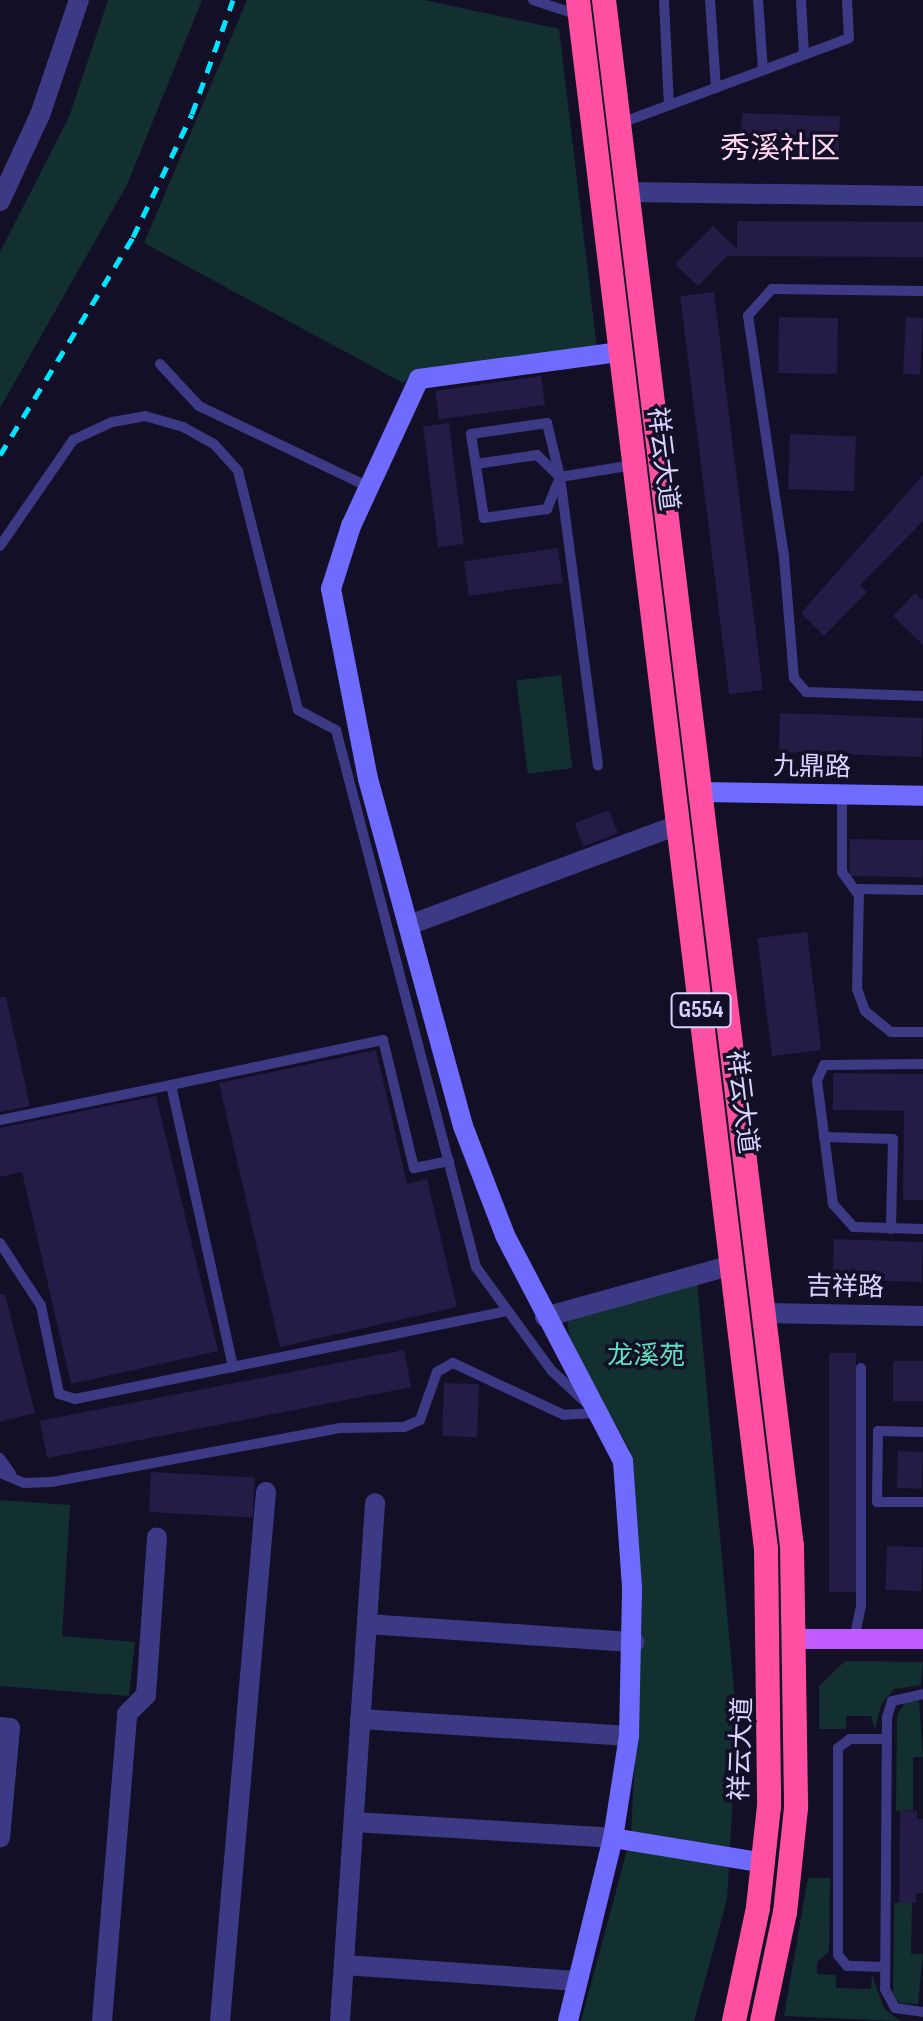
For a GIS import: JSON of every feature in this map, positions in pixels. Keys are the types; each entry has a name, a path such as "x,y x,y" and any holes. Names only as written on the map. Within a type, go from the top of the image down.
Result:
{"highway":[{"name":"祥云大道","path":"604,0 765,1313 798,1639 791,1861 762,2021"},
{"name":"祥云大道","path":"579,8 739,1315 771,1641 764,1863 734,2021"},
{"path":"601,194 628,192"},
{"path":"674,793 701,792"},
{"path":"739,1315 765,1313"}],"main road":[{"path":"798,1639 923,1639"}],"street":[{"path":"0,201 40,115 79,0"},
{"path":"628,192 923,196"},
{"path":"568,2021 613,1838 629,1736 634,1642 623,1461 545,1317 463,1126 368,779 331,609 332,581 410,390 423,377 620,352"},
{"name":"九鼎路","path":"701,792 923,796"},
{"path":"409,925 678,825"},
{"path":"545,1317 733,1265"},
{"name":"吉祥路","path":"765,1313 923,1316"},
{"path":"220,2021 266,1492"},
{"path":"340,2021 375,1503"},
{"path":"102,2021 127,1714 146,1695 157,1537"},
{"path":"367,1624 634,1642"},
{"path":"360,1719 629,1736"},
{"path":"0,1727 10,1728 0,1838"},
{"path":"354,1822 613,1838 764,1863"},
{"path":"344,1965 577,1981"}],"lane":[{"path":"533,0 579,8"},
{"path":"664,0 669,105"},
{"path":"710,0 716,88"},
{"path":"758,0 763,70"},
{"path":"801,0 804,55"},
{"path":"619,123 849,38 847,0"},
{"path":"923,291 772,289 748,316 784,557 794,678 806,692 923,696"},
{"path":"160,364 199,406 372,489"},
{"path":"0,546 73,440 112,422 145,416 183,427 214,444 238,471 298,710 336,730 472,1254 504,1312 597,1413"},
{"path":"560,477 547,509 484,518 471,434 547,423 560,477 598,766"},
{"path":"476,464 537,455 560,477"},
{"path":"560,477 634,465"},
{"path":"842,794 842,872 859,895"},
{"path":"923,890 859,889 857,989 865,1011 891,1032 923,1032"},
{"path":"0,1120 383,1040 414,1168 449,1161"},
{"path":"923,1064 824,1065 817,1081 833,1204 854,1227 923,1229"},
{"path":"171,1085 233,1367"},
{"path":"824,1137 893,1139 891,1229"},
{"path":"0,1243 41,1306 59,1394 75,1399 504,1312"},
{"path":"0,1458 6,1473 24,1483 51,1482 340,1428 404,1427 420,1420 437,1372 453,1363 564,1415 597,1413"},
{"path":"854,1639 861,1605 861,1368"},
{"path":"923,1432 878,1431 877,1502 923,1502"},
{"path":"923,1694 892,1701 887,1739 885,1967 885,1989 895,2008 923,2012"},
{"path":"885,1967 847,1966 838,1955 838,1748 850,1739 887,1739"}],"green space":[{"path":"108,0 202,0 127,185 0,408 0,252 69,117"},
{"path":"247,0 425,0 559,29 597,348 416,371 403,383 144,243"},
{"path":"561,675 572,768 528,774 516,680"},
{"name":"龙溪苑","path":"697,1282 737,1723 727,1899 694,2021 581,2021 631,1835 642,1617 630,1450 570,1343 567,1317"},
{"path":"0,1500 70,1505 62,1636 135,1642 129,1696 0,1686"},
{"path":"845,1661 923,1662 921,1685 894,1689 881,1705 875,1729 871,1716 846,1716 846,1729 819,1729 819,1686"},
{"path":"919,1701 923,1757 913,1757 913,1810 896,1811 897,1716 905,1702"},
{"path":"808,1878 830,1878 829,1952 817,1962 817,1974 836,1975 836,1988 871,1989 872,1975 884,2008 900,2021 784,2016"},
{"path":"894,1903 912,1903 911,1954 923,1954 918,2004 900,2003 893,1994"}],"building":[{"path":"742,113 840,116 839,157 741,154"},
{"path":"737,221 923,222 923,257 727,256 698,286 675,264 713,226 737,249"},
{"path":"714,292 763,690 729,694 680,296"},
{"path":"779,317 838,318 837,374 778,373"},
{"path":"906,317 923,318 920,375 903,374"},
{"path":"541,376 545,405 439,420 435,391"},
{"path":"449,423 464,544 438,547 423,426"},
{"path":"790,434 856,436 854,491 788,489"},
{"path":"923,475 923,521 860,585 867,592 824,636 801,613"},
{"path":"558,548 563,583 469,596 464,561"},
{"path":"915,593 923,601 923,645 893,616"},
{"path":"780,713 923,718 922,757 779,752"},
{"path":"609,810 618,833 583,847 574,823"},
{"path":"850,839 923,840 922,877 849,876"},
{"path":"807,932 822,1050 772,1056 757,938"},
{"path":"0,997 6,997 30,1106 0,1112"},
{"path":"376,1050 407,1184 427,1179 457,1307 280,1347 219,1083"},
{"path":"833,1073 923,1074 923,1200 903,1200 904,1111 833,1110"},
{"path":"156,1096 218,1351 71,1384 22,1172 0,1177 0,1128"},
{"path":"834,1239 923,1242 922,1282 833,1279"},
{"path":"0,1294 5,1294 35,1413 0,1422"},
{"path":"404,1350 411,1387 47,1458 40,1421"},
{"path":"829,1353 856,1353 856,1592 829,1592"},
{"path":"893,1361 923,1361 923,1401 893,1401"},
{"path":"444,1383 479,1384 477,1437 442,1436"},
{"path":"898,1451 923,1452 922,1489 897,1488"},
{"path":"151,1472 255,1477 253,1517 149,1512"},
{"path":"887,1546 923,1547 921,1591 885,1590"},
{"path":"900,1810 917,1811 917,1819 923,1819 923,1893 916,1893 916,1903 899,1903"}],"railway":[{"path":"0,455 133,237 192,114 233,0"}],"district":[{"name":"秀溪社区","path":"780,149"}]}
